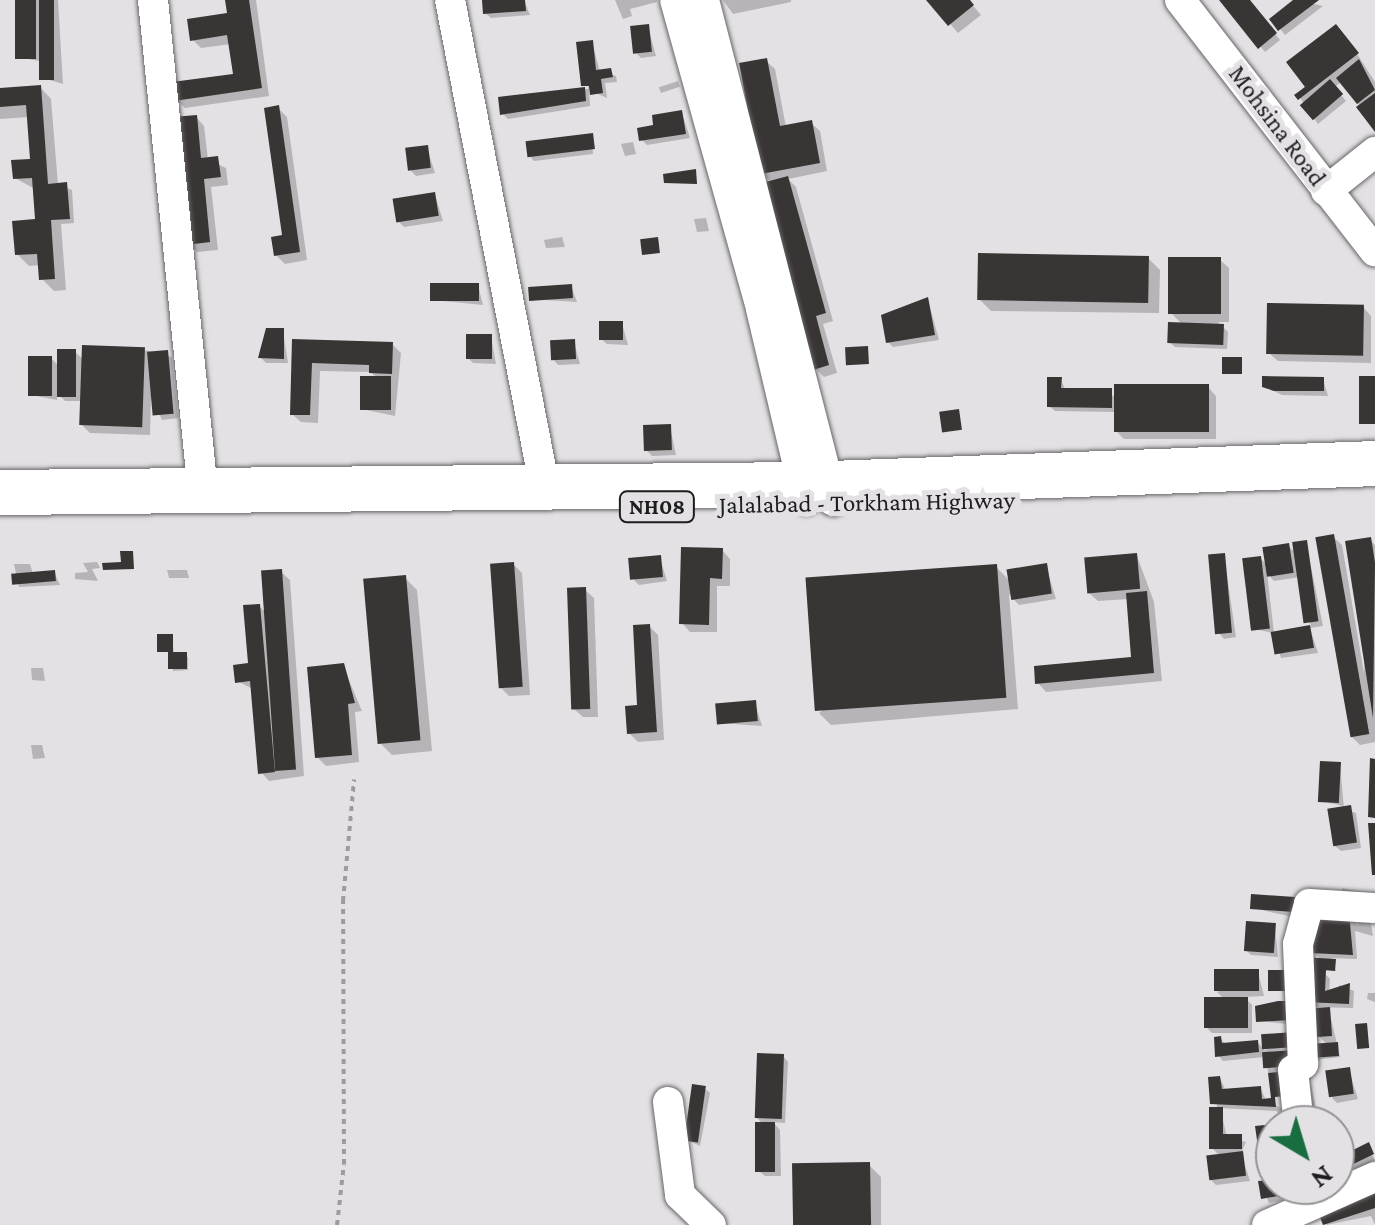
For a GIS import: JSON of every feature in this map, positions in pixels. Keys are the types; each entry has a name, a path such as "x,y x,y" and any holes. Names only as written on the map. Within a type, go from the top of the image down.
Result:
{"highway":[{"name":"Jalalabad - Torkham Highway","path":"21,507 203,489 544,484 818,494 1375,463"},
{"name":"Jalalabad - Torkham Highway","path":"1070,477 1313,493"},
{"name":"Jalalabad - Torkham Highway","path":"21,507 818,494 1375,494"}],"street":[{"path":"152,0 203,489"},
{"path":"450,0 544,484"},
{"path":"675,0 800,415"},
{"path":"704,0 818,494"},
{"name":"Mohsina Road","path":"1180,0 1375,251"},
{"path":"1326,190 1375,152"},
{"path":"1297,1105 1293,1070 1303,1064 1298,944 1306,904 1375,908"},
{"path":"668,1102 680,1195 711,1225"},
{"path":"1267,1225 1295,1205"}],"path":[{"path":"337,1225 344,1164 343,901 354,778"}],"building":[{"path":"15,0 36,0 36,59 15,59"},
{"path":"39,0 54,0 54,80 39,80"},
{"path":"225,0 249,0 262,88 174,101 172,82 233,74 227,35 190,41 187,19 227,13"},
{"path":"482,0 525,0 526,11 483,14"},
{"path":"926,0 970,0 974,5 948,26"},
{"path":"1219,0 1250,0 1277,33 1258,49"},
{"path":"1293,0 1319,0 1278,31 1269,19"},
{"path":"649,24 652,52 633,54 630,26"},
{"path":"1336,24 1359,53 1298,100 1294,95 1305,87 1286,62"},
{"path":"593,40 596,70 611,68 613,77 601,79 603,93 590,95 589,86 581,86 576,42"},
{"path":"767,58 780,126 812,120 820,163 760,174 739,63"},
{"path":"1359,59 1375,90 1357,104 1336,78"},
{"path":"1330,79 1343,94 1313,120 1300,105"},
{"path":"41,85 48,184 67,182 70,219 51,220 55,279 39,280 37,254 15,255 12,221 35,219 32,178 13,179 11,160 30,159 26,105 0,107 0,88"},
{"path":"585,87 586,101 500,115 498,97"},
{"path":"1375,93 1375,132 1356,107"},
{"path":"279,105 300,252 274,256 271,237 282,235 264,108"},
{"path":"682,110 686,134 639,141 637,128 653,125 652,115"},
{"path":"197,115 201,158 218,156 221,177 204,179 210,242 186,245 172,117"},
{"path":"593,133 595,149 527,157 526,141"},
{"path":"428,145 431,168 408,171 405,148"},
{"path":"696,169 697,184 664,183 663,174"},
{"path":"788,176 826,313 816,316 829,365 813,370 762,183"},
{"path":"435,192 439,216 396,222 393,199"},
{"path":"658,237 660,253 642,255 640,239"},
{"path":"978,253 1149,256 1148,303 977,300"},
{"path":"1168,257 1221,257 1221,314 1168,314"},
{"path":"430,283 479,283 479,301 430,301"},
{"path":"572,284 573,298 529,301 528,287"},
{"path":"928,297 935,335 886,343 881,315"},
{"path":"1267,303 1364,305 1363,356 1266,354"},
{"path":"599,321 623,321 623,340 599,340"},
{"path":"1168,322 1224,324 1223,345 1167,343"},
{"path":"266,328 284,328 284,359 258,358"},
{"path":"466,334 492,334 492,359 466,359"},
{"path":"292,339 393,342 392,374 369,373 369,365 312,363 310,415 290,415"},
{"path":"575,339 576,359 551,360 550,340"},
{"path":"82,345 145,347 142,427 79,425"},
{"path":"868,346 869,364 846,365 845,347"},
{"path":"57,349 76,349 76,397 57,397"},
{"path":"168,350 174,414 153,416 147,352"},
{"path":"28,356 52,356 52,396 28,396"},
{"path":"1222,357 1242,357 1242,374 1222,374"},
{"path":"360,376 391,376 391,410 360,410"},
{"path":"1262,376 1324,377 1324,391 1274,391 1262,387"},
{"path":"1359,376 1375,376 1375,424 1359,424"},
{"path":"1047,377 1062,377 1061,388 1112,388 1112,408 1047,407"},
{"path":"1114,384 1209,384 1209,432 1114,432"},
{"path":"959,409 962,430 942,433 939,412"},
{"path":"671,424 672,450 644,451 643,425"},
{"path":"1334,534 1369,734 1351,737 1315,537"},
{"path":"1371,537 1375,563 1373,718 1345,541"},
{"path":"1307,540 1318,621 1304,623 1292,542"},
{"path":"1289,543 1294,573 1267,577 1262,547"},
{"path":"681,547 723,548 722,579 710,578 709,625 679,624"},
{"path":"120,551 133,551 134,569 103,570 102,563 121,562"},
{"path":"1137,553 1140,589 1087,593 1084,558"},
{"path":"1225,553 1232,633 1215,634 1208,554"},
{"path":"661,555 663,577 630,580 628,558"},
{"path":"1261,556 1270,628 1251,631 1242,558"},
{"path":"514,562 523,687 499,688 490,564"},
{"path":"1047,563 1052,594 1011,600 1007,569"},
{"path":"997,564 1006,698 815,711 805,577"},
{"path":"282,569 296,770 275,771 261,570"},
{"path":"55,570 56,581 12,585 11,574"},
{"path":"406,575 420,740 378,744 363,579"},
{"path":"586,587 590,709 571,710 567,588"},
{"path":"1147,591 1154,673 1035,684 1034,666 1131,657 1126,593"},
{"path":"260,604 275,772 258,774 250,681 235,683 233,665 248,663 243,605"},
{"path":"650,624 657,732 627,734 625,706 637,705 633,625"},
{"path":"1310,625 1314,648 1275,655 1271,632"},
{"path":"157,634 173,634 173,652 157,652"},
{"path":"168,652 187,652 187,669 168,669"},
{"path":"344,663 355,703 348,704 352,755 315,758 307,667"},
{"path":"756,700 758,721 717,724 715,704"},
{"path":"1370,758 1375,759 1375,818 1368,817"},
{"path":"1320,761 1341,762 1339,803 1318,802"},
{"path":"1351,805 1357,843 1333,846 1327,809"},
{"path":"1368,823 1375,823 1375,875 1372,875"},
{"path":"1251,894 1295,897 1294,912 1250,909"},
{"path":"1312,912 1349,913 1353,955 1310,953"},
{"path":"1246,921 1276,923 1274,953 1244,951"},
{"path":"1300,957 1336,959 1335,971 1326,970 1325,991 1350,983 1349,1004 1305,1002"},
{"path":"1214,969 1259,969 1259,991 1214,991"},
{"path":"1268,970 1294,970 1294,991 1268,991"},
{"path":"1204,997 1248,997 1248,1028 1204,1028"},
{"path":"1291,1001 1291,1020 1256,1022 1255,1006"},
{"path":"1330,1007 1332,1036 1317,1037 1315,1008"},
{"path":"1367,1023 1369,1048 1357,1049 1355,1024"},
{"path":"1294,1032 1295,1047 1262,1049 1261,1034"},
{"path":"1221,1036 1222,1043 1258,1040 1259,1052 1215,1057 1214,1037"},
{"path":"1338,1042 1339,1056 1311,1058 1310,1044"},
{"path":"1295,1050 1296,1066 1263,1068 1262,1052"},
{"path":"757,1053 784,1054 782,1119 755,1118"},
{"path":"1350,1067 1354,1094 1329,1097 1325,1070"},
{"path":"1280,1072 1283,1096 1275,1097 1276,1105 1210,1104 1208,1077 1220,1076 1222,1089 1261,1086 1262,1099 1271,1098 1268,1073"},
{"path":"692,1084 706,1086 698,1142 684,1140"},
{"path":"1209,1107 1223,1107 1223,1134 1242,1134 1242,1149 1209,1149"},
{"path":"755,1122 775,1122 775,1172 755,1172"},
{"path":"1369,1142 1374,1154 1355,1163 1355,1149"},
{"path":"1243,1151 1246,1176 1209,1180 1206,1156"},
{"path":"870,1162 871,1225 793,1225 792,1163"},
{"path":"1375,1190 1375,1208 1323,1225 1318,1212 1336,1205 1355,1205 1355,1198"}]}
